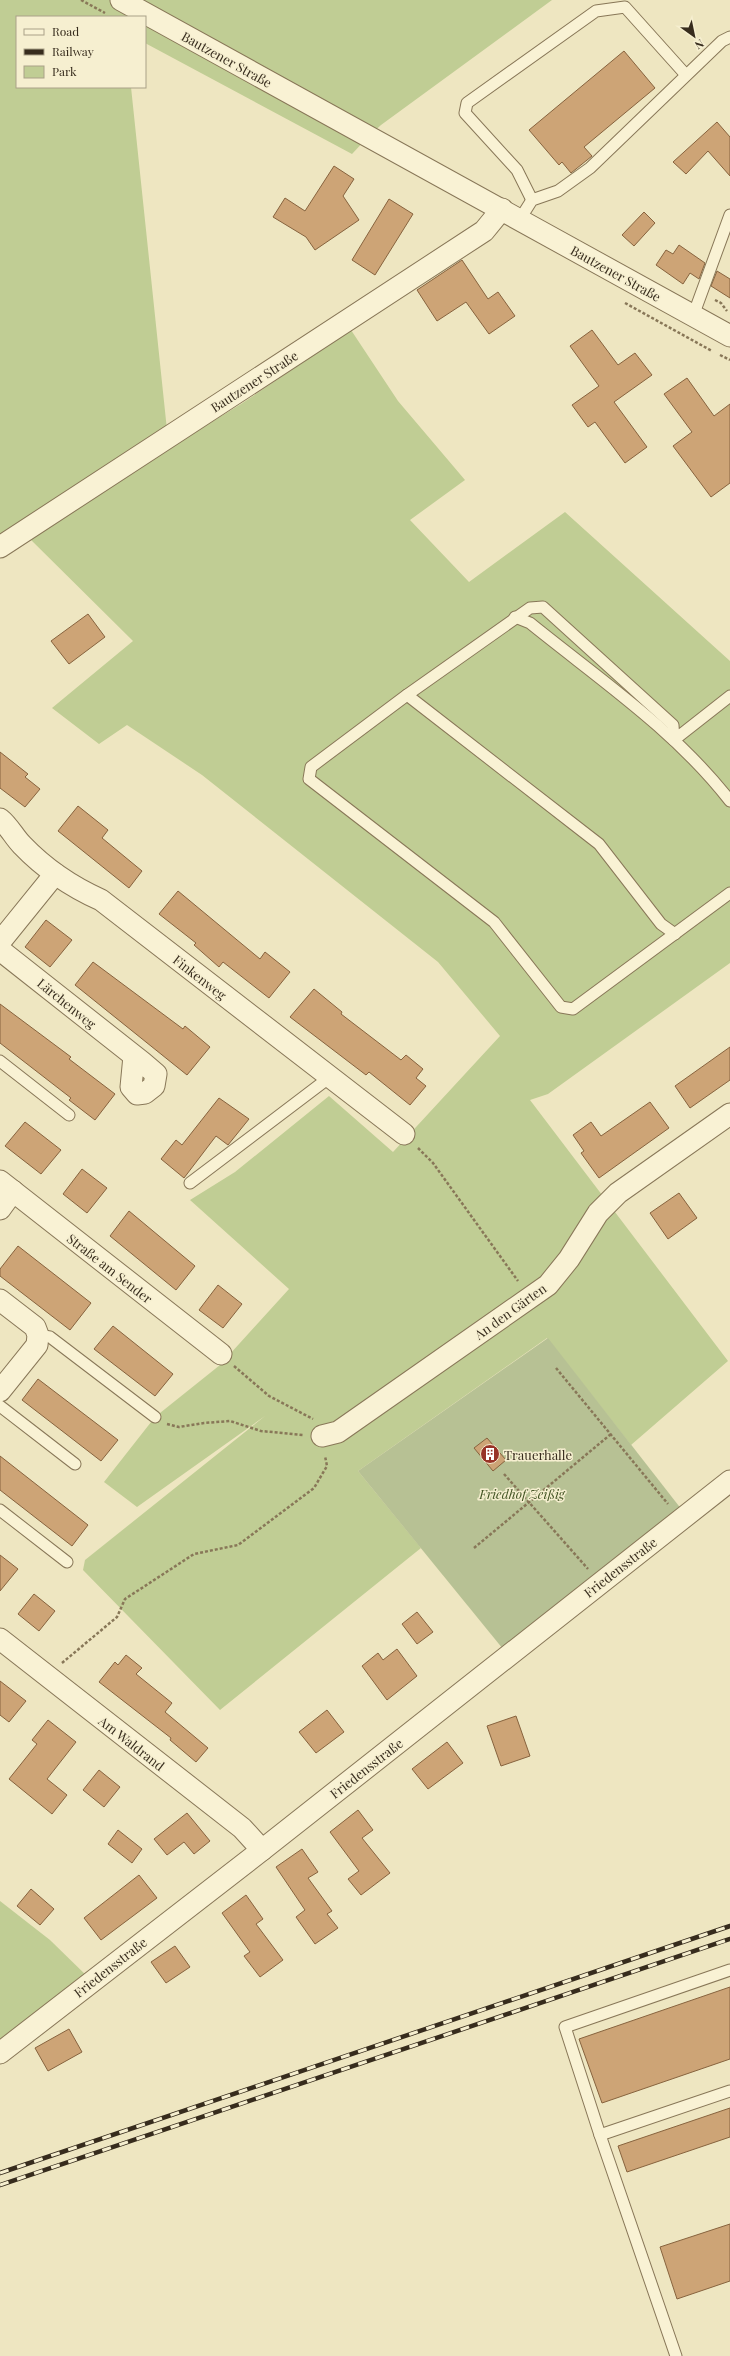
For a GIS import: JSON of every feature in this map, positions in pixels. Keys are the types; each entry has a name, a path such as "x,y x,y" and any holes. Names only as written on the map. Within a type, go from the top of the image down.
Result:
{"street":[{"name":"Bautzener Straße","path":"113,7 131,16"},
{"name":"Bautzener Straße","path":"146,24 345,125 502,209 730,336"},
{"name":"Bautzener Straße","path":"0,547 484,231 502,209"},
{"name":"Finkenweg","path":"0,819 21,845 55,874 78,890 101,900 404,1134"},
{"path":"0,942 55,874"},
{"name":"Lärchenweg","path":"0,950 134,1056"},
{"name":"An den Gärten","path":"330,1434 548,1285 569,1259 598,1213 618,1193 730,1114"},
{"path":"0,1208 7,1186"},
{"name":"Straße am Sender","path":"7,1186 221,1354"},
{"path":"0,1300 35,1327 38,1335 37,1345 0,1391"},
{"name":"Friedensstraße","path":"0,2053 262,1850 730,1481"},
{"name":"Am Waldrand","path":"0,1639 242,1828 262,1850"}],"lane":[{"path":"532,200 518,170 465,113 467,103 596,11 625,7 686,75"},
{"path":"520,219 532,200 558,191 590,168 722,41 730,37"},
{"path":"693,316 730,215"},
{"path":"674,740 672,725 543,607 530,608 515,617 407,695 311,767 309,779 494,922 561,1007 573,1009 730,893"},
{"path":"515,617 530,623 674,740 708,772 730,801"},
{"path":"407,695 599,844 661,924 675,934"},
{"path":"674,740 730,696"},
{"path":"0,1061 69,1114"},
{"path":"190,1183 330,1077"},
{"path":"38,1335 50,1337 155,1417"},
{"path":"0,1406 76,1464"},
{"path":"0,1510 67,1562"},
{"path":"676,2356 600,2135 565,2027 730,1970"},
{"path":"600,2135 730,2091"}],"path":[{"path":"81,0 113,7"},
{"path":"702,294 722,303 730,314"},
{"path":"433,1163 530,1298"},
{"path":"221,1354 269,1396 330,1434"},
{"path":"556,1368 668,1504"},
{"path":"155,1417 161,1422 179,1427 204,1422 230,1421 261,1432 330,1434"},
{"path":"46,1676 117,1617 125,1599 194,1554 238,1545 314,1488 327,1466 330,1434"},
{"path":"474,1548 611,1434"},
{"path":"504,1474 600,1583"}],"green space":[{"path":"0,0 119,0 367,138 352,154 146,44 146,16 16,16 16,88 131,88 167,430 0,542"},
{"path":"122,0 552,0 381,125 368,137"},
{"path":"351,330 398,401 465,480 410,520 469,582 565,512 730,661 730,963 548,1094 530,1100 728,1361 631,1445 547,1338 358,1471 421,1548 220,1710 83,1570 85,1560 265,1416 137,1507 104,1482 155,1417 220,1365 289,1289 190,1200 235,1172 329,1096 393,1152 500,1036 438,962 202,775 127,725 99,744 52,708 133,641 27,536 241,404"},
{"name":"Friedhof Zeißig","path":"548,1338 682,1510 503,1649 358,1471"},
{"path":"0,1901 50,1940 92,1981 0,2053"}],"building":[{"path":"624,51 655,88 584,147 592,156 571,173 562,162 559,165 529,130"},
{"path":"717,122 730,137 730,176 708,151 686,174 673,162"},
{"path":"334,166 354,179 343,196 359,220 315,250 306,237 273,217 285,198 305,211"},
{"path":"389,199 413,214 375,275 352,260"},
{"path":"644,212 655,223 634,246 622,235"},
{"path":"679,245 705,263 699,279 690,273 683,284 656,265 666,250 673,254"},
{"path":"462,260 488,299 498,292 515,316 489,334 466,302 437,321 417,290"},
{"path":"717,271 730,279 730,298 711,286"},
{"path":"592,330 618,365 635,353 652,375 614,402 647,447 625,463 595,422 588,427 572,405 599,386 570,346"},
{"path":"687,378 714,416 730,404 730,483 711,497 673,446 692,432 664,394"},
{"path":"88,614 105,637 69,664 51,641"},
{"path":"0,752 28,774 25,777 40,789 25,807 0,788"},
{"path":"78,806 108,830 102,838 142,871 129,888 58,831"},
{"path":"178,891 260,959 265,952 290,972 269,998 223,962 219,967 194,945 196,943 159,914"},
{"path":"46,920 72,940 50,967 25,947"},
{"path":"93,962 183,1029 185,1026 210,1047 187,1075 75,985"},
{"path":"314,989 342,1012 341,1014 401,1060 406,1055 423,1069 416,1078 426,1086 410,1105 369,1072 366,1075 290,1017"},
{"path":"0,1004 71,1057 69,1059 115,1094 95,1120 69,1100 71,1098 0,1043"},
{"path":"730,1047 730,1080 690,1108 675,1086"},
{"path":"219,1098 249,1119 228,1145 216,1136 184,1178 161,1159 176,1140 182,1145"},
{"path":"650,1102 669,1128 599,1178 581,1153 584,1151 573,1135 591,1122 601,1136"},
{"path":"25,1122 61,1150 41,1174 5,1146"},
{"path":"82,1169 107,1188 87,1213 63,1194"},
{"path":"679,1193 697,1218 668,1239 650,1213"},
{"path":"129,1211 195,1266 176,1290 110,1236"},
{"path":"18,1246 91,1303 70,1330 0,1276 0,1269"},
{"path":"218,1285 242,1304 223,1328 199,1310"},
{"path":"113,1326 173,1374 155,1396 94,1349"},
{"path":"38,1379 118,1440 101,1461 22,1400"},
{"name":"Trauerhalle","path":"487,1438 506,1460 493,1471 474,1448"},
{"path":"0,1456 88,1525 72,1546 0,1490"},
{"path":"0,1555 18,1569 0,1591"},
{"path":"34,1594 55,1611 39,1631 18,1614"},
{"path":"417,1612 433,1632 417,1644 402,1624"},
{"path":"397,1649 417,1676 387,1700 362,1666 378,1653 383,1660"},
{"path":"126,1655 142,1668 136,1674 172,1703 165,1712 208,1748 196,1762 170,1740 171,1738 99,1682 115,1662 118,1665"},
{"path":"0,1681 26,1701 9,1722 0,1715"},
{"path":"327,1710 344,1732 316,1753 299,1732"},
{"path":"516,1716 530,1756 501,1766 487,1726"},
{"path":"48,1720 76,1742 47,1779 67,1795 52,1814 9,1779 37,1744 32,1740"},
{"path":"447,1742 463,1763 428,1789 412,1769"},
{"path":"99,1770 120,1787 104,1807 83,1790"},
{"path":"358,1810 373,1830 362,1838 390,1873 361,1895 348,1879 359,1871 330,1832"},
{"path":"187,1813 210,1841 194,1854 184,1842 167,1855 154,1839"},
{"path":"118,1830 142,1849 132,1863 108,1844"},
{"path":"302,1849 318,1872 308,1878 332,1911 327,1914 338,1928 315,1944 296,1917 305,1910 276,1867"},
{"path":"139,1875 157,1898 101,1940 84,1918"},
{"path":"31,1889 54,1909 40,1925 17,1906"},
{"path":"246,1895 263,1919 256,1924 283,1960 260,1977 244,1956 250,1952 222,1913"},
{"path":"175,1946 190,1967 166,1983 151,1962"},
{"path":"730,1987 730,2059 602,2103 579,2039"},
{"path":"69,2029 82,2052 48,2071 35,2048"},
{"path":"730,2108 730,2137 627,2172 618,2146"},
{"path":"730,2224 730,2281 677,2299 660,2247"}],"railway":[{"path":"0,2173 730,1926"},
{"path":"0,2185 730,1939"}],"place":[{"name":"Trauerhalle","path":"490,1454"}]}
